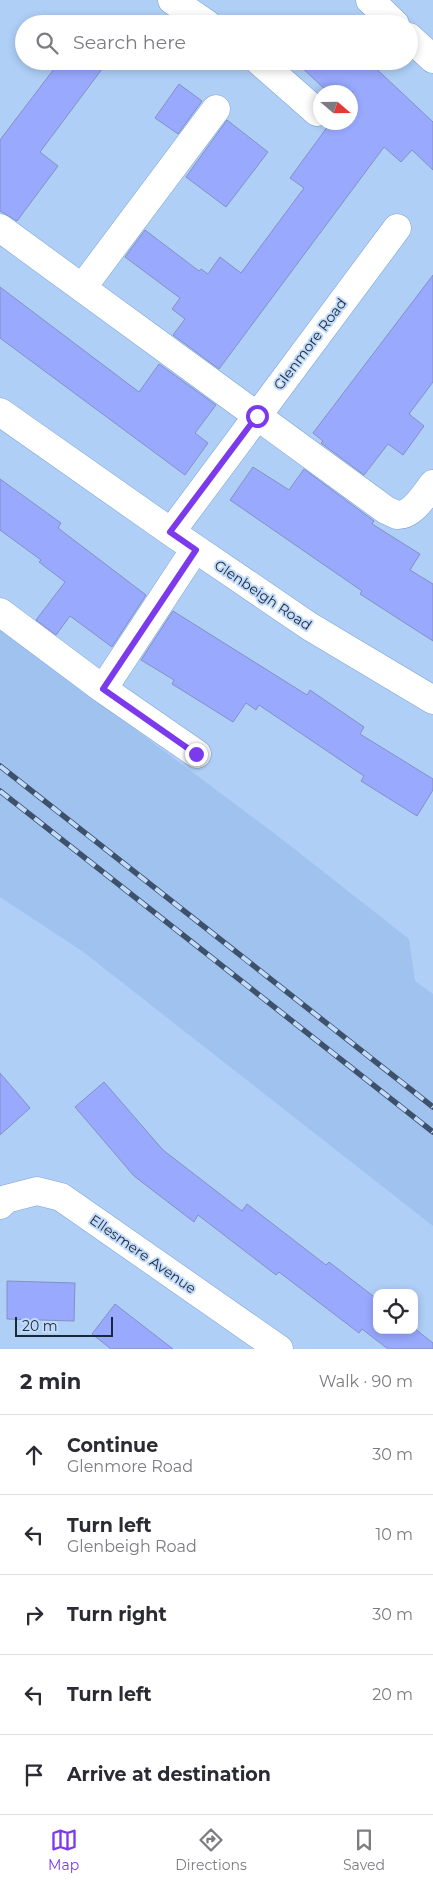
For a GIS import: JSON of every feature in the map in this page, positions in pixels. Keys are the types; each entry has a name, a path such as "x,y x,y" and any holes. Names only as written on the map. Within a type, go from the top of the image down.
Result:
{"street":[{"path":"172,0 194,15"},
{"path":"370,0 386,15"},
{"path":"418,45 433,59"},
{"path":"269,70 313,108"},
{"path":"82,288 216,110"},
{"path":"0,228 386,510 398,515 408,512 416,506 433,484"},
{"name":"Glenmore Road","path":"170,532 397,228"},
{"name":"Glenbeigh Road","path":"0,412 170,532 309,626 433,700"},
{"path":"103,689 196,550"},
{"path":"0,612 103,689 196,754"},
{"name":"Ellesmere Avenue","path":"0,1205 6,1199 37,1191 61,1197 279,1349"}],"shaded area":[{"path":"0,628 283,840 409,939 415,981 433,994 433,1226 82,951 0,897"}],"building":[{"path":"53,70 101,70 40,152 58,166 17,221 0,211 0,140"},
{"path":"304,70 378,70 433,122 433,170 412,150 401,162 384,147 219,369 173,335 185,319 172,309 180,298 125,257 145,230 199,271 201,269 208,274 220,257 241,273 304,188 290,178 325,130 358,130 358,85 320,85"},
{"path":"179,84 202,101 178,134 155,118"},
{"path":"227,120 268,152 226,207 186,177"},
{"path":"433,275 433,382 409,414 424,426 403,455 388,444 364,475 321,443 323,441 313,433"},
{"path":"0,287 139,392 159,364 216,405 195,433 208,443 185,475 0,338"},
{"path":"253,467 289,490 304,469 374,521 372,524 420,554 410,570 433,584 433,641 360,594 362,591 230,500"},
{"path":"0,479 61,523 58,528 146,595 112,647 70,616 56,635 36,620 65,582 39,562 41,560 0,530"},
{"path":"173,611 307,695 310,690 364,727 360,734 433,779 433,790 417,816 361,781 364,776 259,705 256,710 246,703 233,722 172,684 174,680 141,660"},
{"path":"0,1073 30,1108 0,1135"},
{"path":"104,1082 163,1150 242,1211 247,1204 326,1265 329,1262 373,1296 373,1334 418,1334 418,1331 433,1343 433,1349 388,1349 362,1329 359,1333 279,1272 276,1275 198,1215 194,1222 134,1176 75,1107"},
{"path":"7,1281 75,1283 74,1321 7,1319"},
{"path":"115,1304 173,1349 111,1349 92,1334"}],"railway":[{"path":"0,766 433,1107"},
{"path":"0,791 433,1132"}],"route":[{"path":"196,754 103,689 196,550 170,532 257,416"}]}
